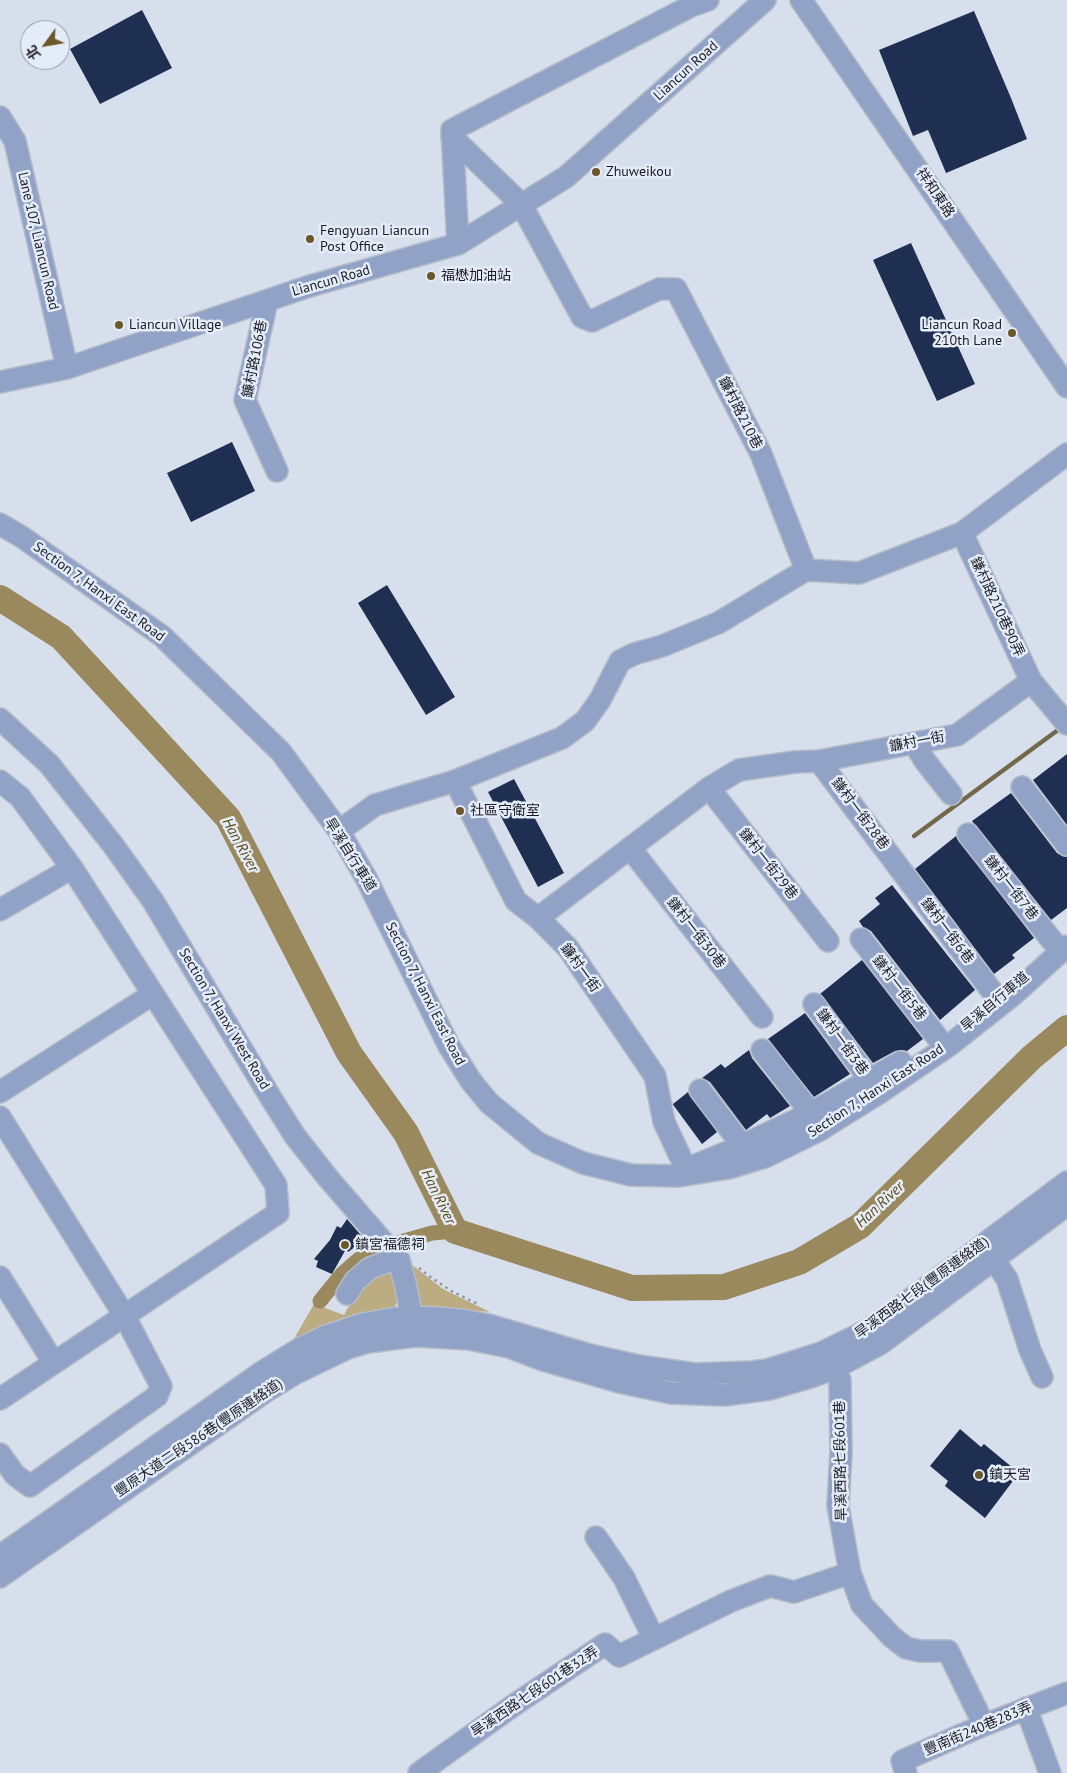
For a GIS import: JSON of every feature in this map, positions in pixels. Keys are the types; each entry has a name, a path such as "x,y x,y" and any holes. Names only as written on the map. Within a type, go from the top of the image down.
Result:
{"street":[{"name":"Liancun Road","path":"0,382 67,368 310,286 458,244 566,177 765,0"},
{"name":"祥和東路","path":"801,0 902,144 1067,387"},
{"path":"458,244 452,130 697,2"},
{"name":"Lane 107, Liancun Road","path":"0,117 15,141 67,368"},
{"name":"鐮村路210巷","path":"452,137 521,204 582,317 592,321 659,289 676,289 761,454 806,570"},
{"name":"鐮村路106巷","path":"267,301 245,400 277,471"},
{"path":"339,831 375,805 455,781 562,738 585,721 600,700 620,661 718,623 806,570 859,573 962,533 1067,454"},
{"name":"Section 7, Hanxi East Road","path":"0,524 22,537 162,636 281,752 339,831 366,878 449,1046 471,1081 489,1103 538,1143 583,1163 631,1175 679,1176 729,1168 765,1157 818,1131 879,1093 951,1044 1014,994 1062,939"},
{"name":"鎌村路210巷90弄","path":"962,533 1031,681"},
{"path":"1031,681 1067,724"},
{"name":"鐮村一街","path":"1031,681 957,735 819,761 795,762 739,770 709,788 538,918 568,948 655,1076 664,1122 686,1169 742,1146 811,1113 916,1053 994,994 1062,939"},
{"name":"Section 7, Hanxi West Road","path":"0,719 49,764 113,845 153,901 295,1136 328,1178 392,1250 413,1326"},
{"path":"914,743 950,794"},
{"name":"鎌村一街28巷","path":"819,761 900,868"},
{"path":"0,781 20,797 72,868 276,1185 278,1212 0,1399"},
{"path":"455,781 516,901 538,918"},
{"path":"1022,787 1067,845"},
{"name":"鎌村一街29巷","path":"709,788 828,940"},
{"name":"鎌村一街7巷","path":"968,834 1062,939"},
{"name":"鎌村一街30巷","path":"630,848 762,1017"},
{"path":"0,910 72,868"},
{"name":"鎌村一街6巷","path":"900,868 994,994"},
{"name":"鎌村一街5巷","path":"861,939 937,1037"},
{"path":"0,1092 152,994"},
{"name":"鎌村一街3巷","path":"814,1004 870,1080"},
{"path":"762,1050 811,1113"},
{"path":"700,1090 742,1146"},
{"path":"0,1117 124,1316 162,1386 157,1396 30,1486 15,1475 0,1454"},
{"name":"旱溪西路七段(豐原連絡道)","path":"413,1326 461,1320 489,1325 590,1355 639,1366 695,1374 767,1370 821,1354 864,1332 1067,1182"},
{"name":"旱溪西路七段(豐原連絡道)","path":"413,1326 442,1336 509,1347 544,1360 619,1382 671,1394 708,1396 751,1392 793,1383 835,1368 880,1344 1067,1205"},
{"path":"347,1294 355,1281 370,1268 388,1261 392,1250"},
{"path":"994,1260 1007,1279 1030,1350 1042,1377"},
{"path":"0,1277 54,1363"},
{"name":"豐原大道二段586巷(豐原連絡道)","path":"0,1556 259,1374 301,1348 326,1336 363,1324 413,1326"},
{"name":"豐原大道二段586巷(豐原連絡道)","path":"0,1577 170,1457 296,1373 358,1345 392,1338 413,1326"},
{"name":"旱溪西路七段601巷","path":"835,1368 840,1380 841,1452 838,1506 850,1573 862,1605 892,1637 906,1648 920,1651 948,1651 984,1725"},
{"path":"596,1537 624,1578 654,1638"},
{"name":"旱溪西路七段601巷32弄","path":"419,1773 514,1705 605,1644 619,1656 732,1601 770,1586 794,1592 850,1573"},
{"name":"豐南街240巷283弄","path":"906,1773 902,1761 984,1725 1067,1693"},
{"path":"1026,1708 1050,1773"}],"path":[{"path":"392,1250 408,1258 429,1276 453,1292 478,1304"}],"shaded area":[{"path":"411,1264 443,1289 490,1312 419,1307"},
{"path":"392,1268 398,1300 394,1308 291,1344 314,1304 344,1315 361,1283"}],"building":[{"path":"142,10 172,68 100,104 70,49"},
{"path":"974,11 1027,139 946,173 928,130 913,136 879,50"},
{"path":"911,243 975,384 937,401 873,260"},
{"path":"232,442 255,491 191,522 167,473"},
{"path":"387,585 455,697 426,715 358,603"},
{"path":"1067,754 1067,825 1033,780"},
{"path":"514,779 564,873 538,887 488,792"},
{"path":"1011,793 1057,853 1067,857 1067,908 1051,920 972,821"},
{"path":"956,836 1034,938 1012,955 1015,958 994,974 915,869"},
{"path":"892,885 975,990 940,1020 871,931 863,927 859,921 880,904 875,898"},
{"path":"862,960 923,1039 907,1051 895,1051 873,1063 820,994"},
{"path":"805,1013 850,1074 814,1097 768,1039"},
{"path":"749,1050 752,1058 790,1106 770,1118 767,1114 746,1130 710,1082 702,1078 721,1064 725,1068"},
{"path":"688,1092 717,1132 702,1144 673,1104"},
{"path":"347,1219 365,1240 348,1252 346,1249 332,1274 316,1267 318,1261 314,1259 330,1240 337,1226 341,1228"},
{"path":"960,1429 981,1447 984,1444 1019,1473 985,1518 945,1486 948,1481 930,1466"}],"waterway":[{"name":"Han River","path":"0,598 61,637 228,818 349,1053 406,1133 455,1231 632,1288 724,1287 799,1262 860,1226 1032,1057 1067,1028"},
{"path":"914,836 1062,727"},
{"path":"320,1301 342,1274 365,1254 432,1233 455,1231"}],"place":[{"name":"Zhuweikou","path":"596,172"},
{"name":"Fengyuan Liancun Post Office","path":"310,239"},
{"name":"福懋加油站","path":"431,276"},
{"name":"Liancun Village","path":"119,325"},
{"name":"Liancun Road 210th Lane","path":"1012,333"},
{"name":"社區守衛室","path":"460,811"},
{"name":"鎮宮福德祠","path":"345,1245"},
{"name":"鎮天宮","path":"979,1475"}]}
